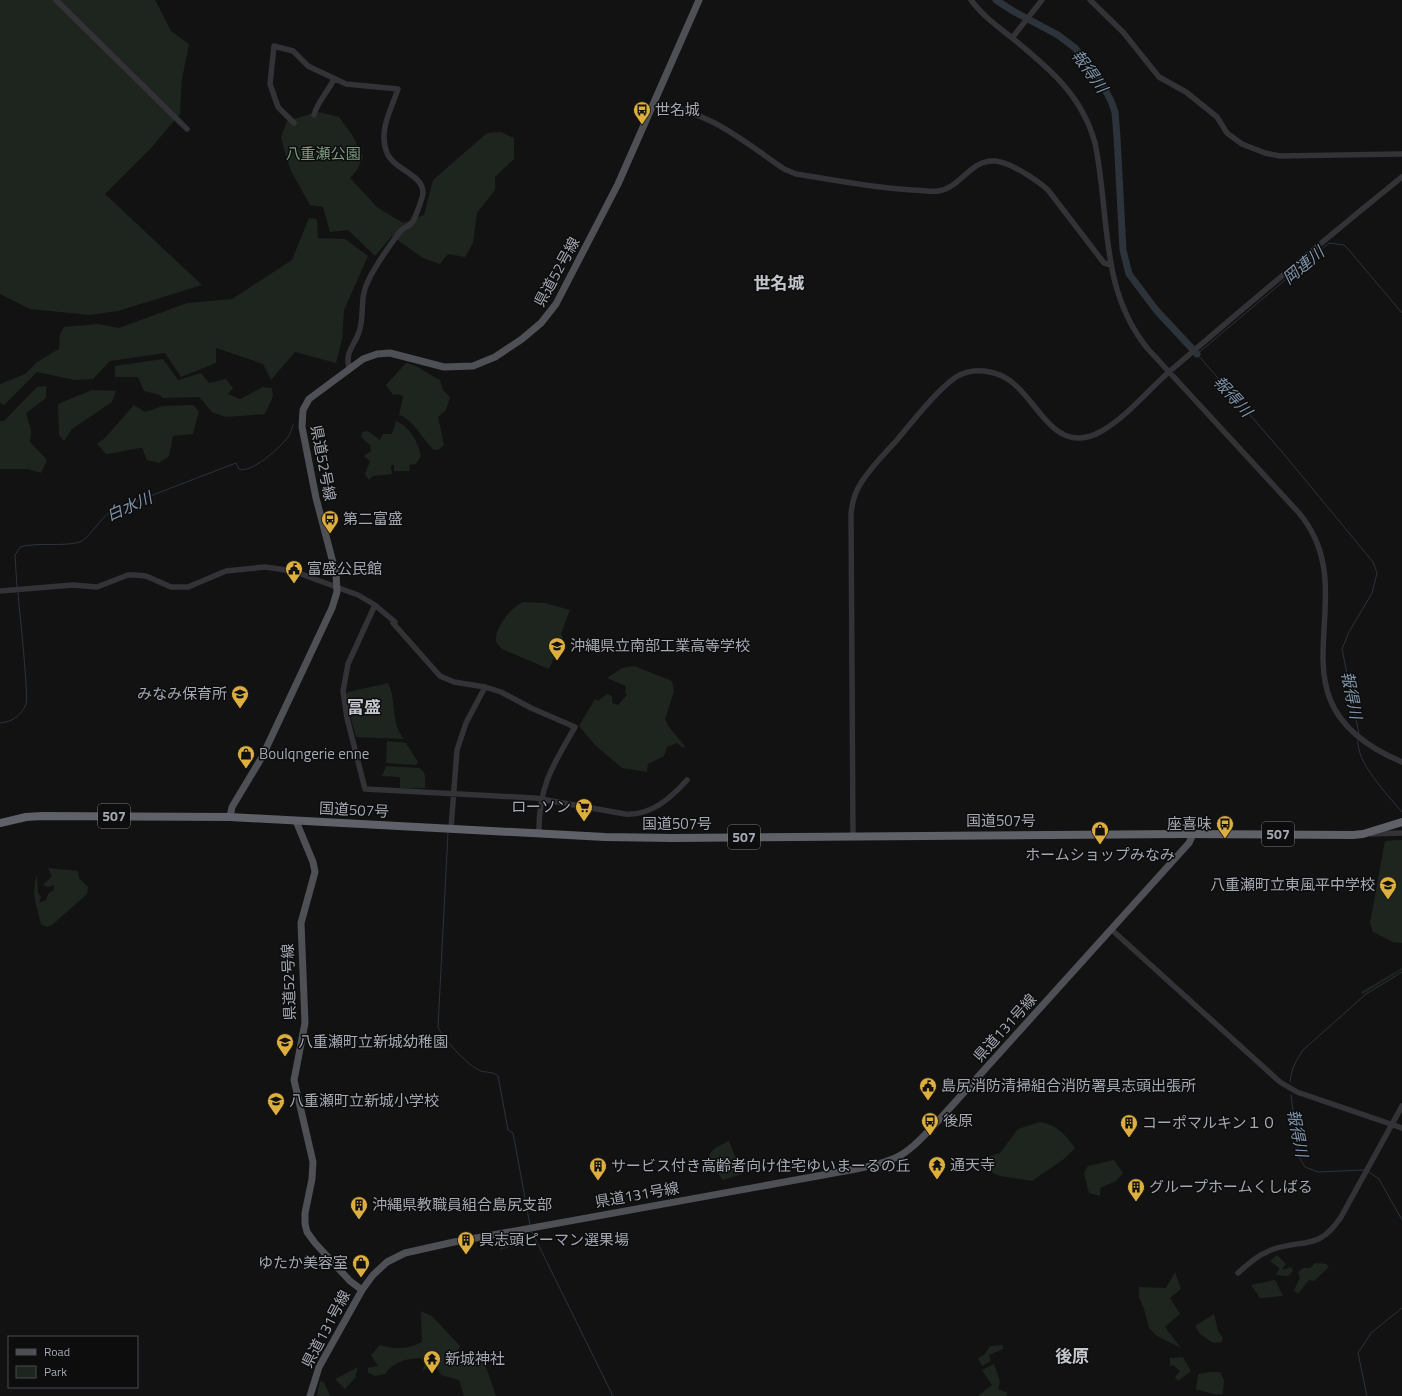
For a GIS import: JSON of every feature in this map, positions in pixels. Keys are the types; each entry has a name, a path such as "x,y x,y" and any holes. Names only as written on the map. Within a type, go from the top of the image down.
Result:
{"highway":[{"name":"国道507号","path":"0,823 26,817 42,816 230,817 627,838 1363,834 1402,822"}],"main road":[{"name":"県道52号線","path":"230,817 232,807 267,745 332,608 337,587 335,567 316,498 301,422 303,410 309,399 349,368 369,356 390,353 444,367 473,366 494,357 530,333 549,315 607,207 699,0"},
{"name":"県道52号線","path":"296,821 314,862 315,872 301,923 305,1023 294,1080 313,1162 312,1179 305,1213 305,1224 307,1232 315,1243 350,1280 362,1290"},
{"name":"県道131号線","path":"310,1396 319,1367 362,1290 373,1276 388,1262 405,1253 418,1249 885,1164 901,1157 939,1120 1112,930 1191,840 1193,834"}],"street":[{"path":"56,0 187,129"},
{"path":"971,0 989,19 1063,83 1075,98 1085,115 1097,151 1111,265 1119,299 1129,323 1141,340 1169,372 1299,513 1312,530 1320,550 1325,576 1323,666 1329,696 1337,713 1348,729 1374,749 1402,762"},
{"path":"1012,38 1020,30 1042,0"},
{"path":"1090,0 1123,32 1159,77 1186,92 1217,117 1227,133 1242,144 1264,154 1280,156 1402,154"},
{"path":"294,123 278,107 270,84 274,46 293,51 308,66 334,79 352,85 398,89 385,124 384,136 386,152 390,158 418,181 423,190 421,200 412,222 401,231 380,259 367,283 361,304 360,329 347,356 349,368"},
{"path":"314,115 318,104 328,91 334,79"},
{"path":"654,104 684,110 709,118 784,168 796,174 890,189 938,191 954,184 969,170 981,163 995,161 1002,162 1037,181 1048,190 1104,264 1111,265"},
{"path":"853,836 851,514 854,498 861,482 923,410 952,380 975,370 985,371 1008,379 1055,430 1077,438 1090,436 1111,425 1169,372 1402,177"},
{"path":"0,591 73,585 97,587 128,575 146,576 171,587 188,587 226,571 261,567 293,571 358,595 375,605 394,623 440,676 454,682 485,687 501,692 531,708 575,727 551,768 541,799 539,834"},
{"path":"375,605 348,664 343,691 347,718 365,789 541,799 626,814 638,814 653,809 674,794 687,780"},
{"path":"451,828 457,750 461,737 485,687"},
{"path":"1363,834 1401,833"},
{"path":"1112,930 1280,1082 1303,1094 1402,1128"},
{"path":"1238,1273 1262,1254 1285,1246 1309,1243 1330,1232 1340,1217 1402,1106"}],"green space":[{"path":"0,0 155,0 171,31 189,44 182,79 180,114 151,148 105,194 202,285 118,311 90,315 30,309 0,294"},
{"name":"八重瀬公園","path":"318,112 339,117 353,136 363,157 357,170 350,178 378,208 403,223 424,215 433,180 487,133 501,132 514,138 514,159 495,177 495,190 477,213 473,243 465,257 448,254 440,264 423,258 392,236 375,256 348,230 330,232 323,207 310,205 291,171 281,137 287,121"},
{"path":"309,218 317,219 318,238 345,239 368,256 344,310 342,340 336,363 295,352 271,380 263,364 216,348 216,363 181,377 165,353 110,361 93,379 75,380 37,372 4,405 0,403 0,384 25,374 37,362 59,349 60,334 64,327 98,324 119,328 187,303 232,299 292,260"},
{"path":"163,359 178,380 201,373 209,383 226,379 233,388 228,394 240,399 263,387 272,388 273,396 265,414 225,417 212,412 199,397 162,398 160,395 144,391 138,377 115,377 115,366"},
{"path":"406,363 419,368 440,380 443,390 450,397 446,410 438,417 444,445 440,449 434,450 414,425 399,415 403,397 399,394 393,395 386,385"},
{"path":"46,386 46,398 26,413 31,430 30,442 47,460 41,473 28,469 0,469 0,421 4,421 37,387"},
{"path":"92,390 116,391 112,402 72,429 64,441 59,435 58,404"},
{"path":"134,405 145,412 163,406 193,405 199,411 193,434 173,436 169,456 159,463 147,460 142,448 106,454 97,444 105,438"},
{"path":"396,421 406,427 413,435 421,456 416,464 409,465 410,471 394,471 394,464 391,466 392,474 373,476 369,480 365,474 370,461 364,456 371,451 370,445 361,437 362,432 368,431 380,440 383,434 392,434"},
{"path":"524,602 545,603 570,610 561,634 563,637 549,669 502,649 496,641 497,633 502,622 515,607"},
{"path":"634,666 672,681 674,691 665,719 668,726 685,746 683,748 677,743 667,747 664,756 648,764 647,772 622,768 595,745 579,726 595,699 598,701 607,694 612,696 612,703 618,705 627,695 625,691 626,686 607,678 622,668"},
{"path":"388,683 391,690 397,726 404,739 356,737 346,694 348,692"},
{"path":"387,741 406,743 418,762 416,765 386,763"},
{"path":"386,766 419,768 424,774 425,788 400,788 400,777 382,776"},
{"name":"八重瀬町立東風平中学校","path":"1402,840 1402,943 1393,942 1373,932 1370,923 1385,841"},
{"path":"48,868 78,871 79,878 88,887 87,894 52,925 47,927 41,924 34,888 37,874 38,893 41,897 39,903 46,900 48,894 54,890 54,885 48,887 43,885 52,876"},
{"path":"1402,968 1402,970 1363,994 1361,992"},
{"path":"1040,1122 1056,1128 1068,1138 1075,1148 1064,1159 1032,1181 1000,1176 987,1170 988,1157 1000,1153 1018,1129"},
{"path":"729,1141 742,1174 723,1180 717,1172 713,1173 709,1160 713,1150"},
{"path":"1114,1160 1123,1173 1116,1181 1100,1188 1100,1196 1089,1193 1084,1173 1088,1166"},
{"path":"521,1234 522,1244 500,1250 498,1238"},
{"path":"1277,1255 1286,1264 1282,1270 1291,1267 1293,1271 1288,1276 1276,1275 1279,1268 1270,1261"},
{"path":"1315,1263 1326,1264 1329,1267 1314,1281 1309,1280 1298,1294 1294,1290 1300,1278 1298,1272 1303,1268 1310,1268"},
{"path":"1175,1272 1181,1289 1170,1298 1180,1314 1165,1327 1181,1348 1157,1336 1149,1328 1139,1297 1139,1287 1166,1288"},
{"path":"1275,1280 1283,1296 1260,1298 1251,1285"},
{"path":"421,1311 432,1316 460,1346 456,1354 463,1360 469,1351 483,1358 496,1396 464,1396 459,1380 441,1375 437,1367 426,1368 422,1372 425,1363 421,1358 396,1363 385,1374 375,1376 368,1373 368,1368 378,1366 371,1355 380,1345 391,1348 401,1348 422,1342"},
{"path":"1214,1314 1218,1331 1223,1338 1222,1342 1213,1343 1200,1334 1195,1326"},
{"path":"1003,1345 1003,1349 989,1355 991,1361 982,1366 978,1358 984,1355 990,1346"},
{"path":"1183,1357 1191,1371 1178,1381 1175,1377 1180,1371 1173,1365 1170,1366 1170,1358"},
{"path":"994,1364 1000,1382 998,1389 1008,1393 1006,1396 978,1396 992,1385 982,1370"},
{"path":"358,1367 355,1378 345,1389 335,1379"},
{"path":"1220,1372 1224,1380 1223,1394 1196,1390 1198,1374"},
{"path":"320,1381 324,1382 330,1396 317,1396"}],"shaded area":[{"path":"594,637 607,643 603,651 590,645"}],"waterway":[{"name":"報得川","path":"996,0 1013,11 1058,35 1075,48 1099,78 1115,112 1123,250 1129,274 1157,311 1197,354"},
{"name":"報得川","path":"1359,734 1342,649 1349,632 1372,593 1377,573 1373,562 1283,453 1197,354 1329,243 1344,245 1402,313"},
{"name":"白水川","path":"17,588 15,555 20,547 80,542 87,537 111,511 236,463 239,469 251,468 279,447 288,437 293,425"},
{"name":"白水川","path":"0,723 16,718 22,712 27,698 18,593"},
{"name":"報得川","path":"1358,739 1358,748 1367,768 1402,812"},
{"path":"448,833 438,1027 450,1044 467,1062 482,1071 493,1073 498,1076 508,1130 513,1133 530,1225"},
{"name":"報得川","path":"1290,1082 1294,1065 1303,1050 1366,994 1402,972"},
{"name":"報得川","path":"1291,1095 1299,1157 1305,1167 1318,1172 1364,1170"},
{"name":"報得川","path":"1369,1172 1379,1179 1402,1220"},
{"path":"532,1232 613,1396"},
{"name":"報得川","path":"1367,1396 1358,1353 1371,1333 1402,1308"}],"place":[{"name":"世名城","path":"642,125"},
{"name":"第二富盛","path":"330,534"},
{"name":"富盛公民館","path":"294,584"},
{"name":"沖縄県立南部工業高等学校","path":"557,661"},
{"name":"みなみ保育所","path":"240,709"},
{"name":"Boulqngerie enne","path":"246,769"},
{"name":"ローソン","path":"584,822"},
{"name":"座喜味","path":"1225,839"},
{"name":"ホームショップみなみ","path":"1100,845"},
{"name":"八重瀬町立東風平中学校","path":"1388,900"},
{"name":"八重瀬町立新城幼稚園","path":"285,1057"},
{"name":"島尻消防清掃組合消防署具志頭出張所","path":"928,1101"},
{"name":"八重瀬町立新城小学校","path":"276,1116"},
{"name":"後原","path":"930,1136"},
{"name":"コーポマルキン１０","path":"1129,1138"},
{"name":"通天寺","path":"937,1180"},
{"name":"サービス付き高齢者向け住宅ゆいまーるの丘","path":"598,1181"},
{"name":"グループホームくしばる","path":"1136,1202"},
{"name":"沖縄県教職員組合島尻支部","path":"359,1220"},
{"name":"具志頭ピーマン選果場","path":"466,1255"},
{"name":"ゆたか美容室","path":"361,1278"},
{"name":"新城神社","path":"432,1374"}],"district":[{"name":"世名城","path":"779,283"},
{"name":"富盛","path":"364,707"},
{"name":"後原","path":"1072,1356"}],"water label":[{"name":"岡連川","path":"1303,265"}]}
